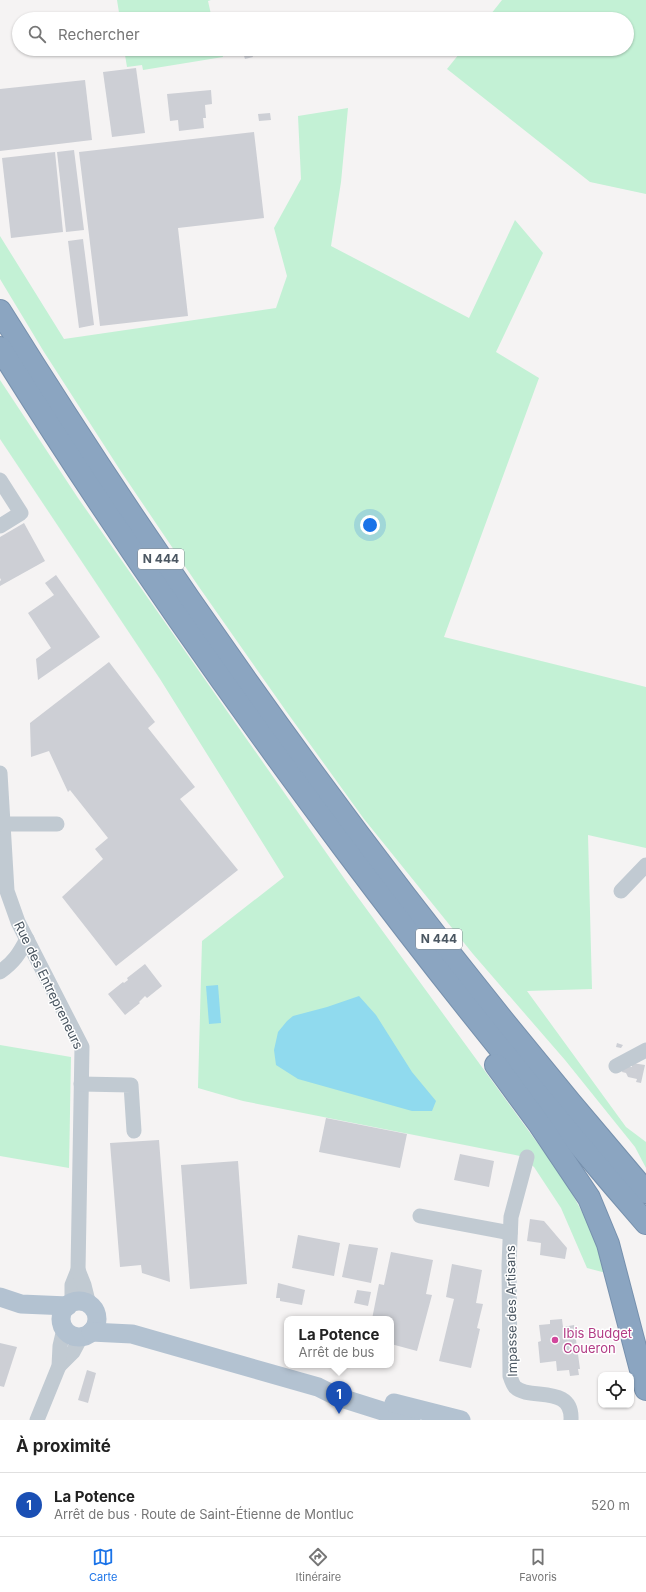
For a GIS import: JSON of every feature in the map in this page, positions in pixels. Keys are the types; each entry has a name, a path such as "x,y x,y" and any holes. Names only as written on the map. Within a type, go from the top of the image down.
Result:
{"highway":[{"name":"N 444","path":"0,311 111,485 185,594 333,800 431,929 548,1075 646,1192"},
{"name":"N 444","path":"0,348 93,493 200,651 318,814 468,1009 646,1223"},
{"path":"468,1009 464,1021 540,1125 589,1198 608,1244 646,1389"},
{"path":"548,1075 560,1076 629,1155 646,1171"}],"main road":[{"path":"0,1298 21,1304 81,1307 114,1322 132,1334"},
{"path":"21,1304 63,1327 71,1335 132,1334 318,1388 338,1397 411,1420"},
{"path":"63,1327 62,1314 81,1307"},
{"path":"81,1307 96,1324 86,1335"},
{"path":"318,1388 336,1388 461,1420"}],"street":[{"path":"0,480 21,513 0,526"},
{"name":"Rue des Entrepreneurs","path":"0,773 7,891 18,922 82,1047 78,1270 84,1285 81,1307"},
{"path":"3,824 56,824"},
{"path":"621,891 646,865"},
{"path":"0,972 12,964 20,953 27,939"},
{"path":"616,1066 646,1050"},
{"path":"81,1084 131,1085 134,1131"},
{"name":"Impasse des Artisans","path":"527,1157 511,1217 510,1376 514,1387 522,1391 549,1394 561,1399 568,1405 571,1420"},
{"name":"Impasse des Artisans","path":"420,1216 510,1233"},
{"path":"37,1420 59,1366 63,1327"},
{"path":"59,1366 73,1352 86,1335"}],"green space":[{"path":"117,0 211,0 208,1 210,12 119,12"},
{"path":"502,0 646,0 646,194 590,182 447,69 457,56 634,56 634,12 493,12"},
{"path":"125,56 223,57 143,70 142,65 127,67"},
{"path":"348,108 341,182 331,246 469,318 515,220 543,253 496,352 539,378 444,637 646,687 646,848 588,835 592,989 527,991 626,1127 646,1142 646,1168 635,1147 565,1060 473,954 364,819 199,587 122,473 44,352 0,279 0,236 64,339 276,308 287,276 274,228 301,179 298,116"},
{"path":"0,380 78,498 346,881 566,1182 591,1229 606,1273 587,1268 561,1208 534,1167 520,1156 243,1101 198,1088 202,941 284,877 160,679 0,439"},
{"path":"0,1045 71,1057 69,1168 0,1156"}],"water":[{"path":"218,985 221,1023 209,1024 206,986"},
{"path":"359,996 376,1015 412,1072 436,1101 432,1111 412,1111 298,1079 276,1065 274,1050 278,1032 293,1016 327,1007"}],"building":[{"path":"244,56 253,57 245,59"},
{"path":"136,68 145,133 112,137 103,72"},
{"path":"85,80 92,140 0,151 0,89"},
{"path":"211,90 212,104 205,105 206,118 203,118 204,128 179,131 178,120 170,121 167,94"},
{"path":"270,113 271,120 259,121 258,114"},
{"path":"254,132 264,218 178,228 188,316 100,326 79,152"},
{"path":"74,150 84,230 66,232 57,152"},
{"path":"55,152 63,232 11,238 2,158"},
{"path":"83,239 94,325 79,328 68,241"},
{"path":"24,523 45,561 0,586 0,537"},
{"path":"56,575 100,637 38,680 36,659 51,648 28,613 54,595 45,583"},
{"path":"109,662 155,722 148,728 195,787 180,799 238,870 116,966 62,897 103,859 95,849 108,838 70,790 68,792 49,751 31,757 30,723"},
{"path":"145,964 162,986 147,998 145,996 139,1002 140,1003 125,1015 108,994 123,982 124,983 128,980 127,978"},
{"path":"617,1043 623,1045 621,1048 616,1047"},
{"path":"632,1063 645,1065 641,1083 636,1082 637,1079 628,1077 626,1073 622,1072 623,1067 632,1067"},
{"path":"326,1118 407,1134 400,1168 319,1152"},
{"path":"159,1140 170,1282 142,1273 141,1265 120,1267 110,1143"},
{"path":"460,1154 494,1161 489,1187 454,1180"},
{"path":"238,1161 247,1284 190,1289 181,1165"},
{"path":"530,1219 544,1221 567,1248 565,1259 540,1255 541,1243 527,1241"},
{"path":"298,1235 340,1243 334,1276 292,1268"},
{"path":"349,1244 378,1248 371,1283 342,1277"},
{"path":"391,1252 433,1260 426,1294 432,1295 417,1351 394,1345 394,1316 373,1316 379,1284 384,1285"},
{"path":"452,1264 482,1270 476,1303 483,1304 477,1328 480,1329 471,1368 439,1361 454,1299 446,1297"},
{"path":"278,1283 305,1290 302,1305 280,1301 280,1298 276,1298"},
{"path":"357,1290 371,1292 368,1306 354,1303"},
{"path":"562,1319 563,1327 574,1325 580,1369 578,1369 579,1375 570,1376 569,1370 557,1371 556,1361 540,1363 538,1342 541,1341 539,1325 550,1324 550,1320"},
{"path":"0,1343 17,1347 4,1387 0,1386"},
{"path":"87,1370 96,1373 88,1403 78,1400"}],"place":[{"name":"Ibis Budget Coueron","path":"555,1340"},
{"name":"La Potence","path":"339,1414"}]}
